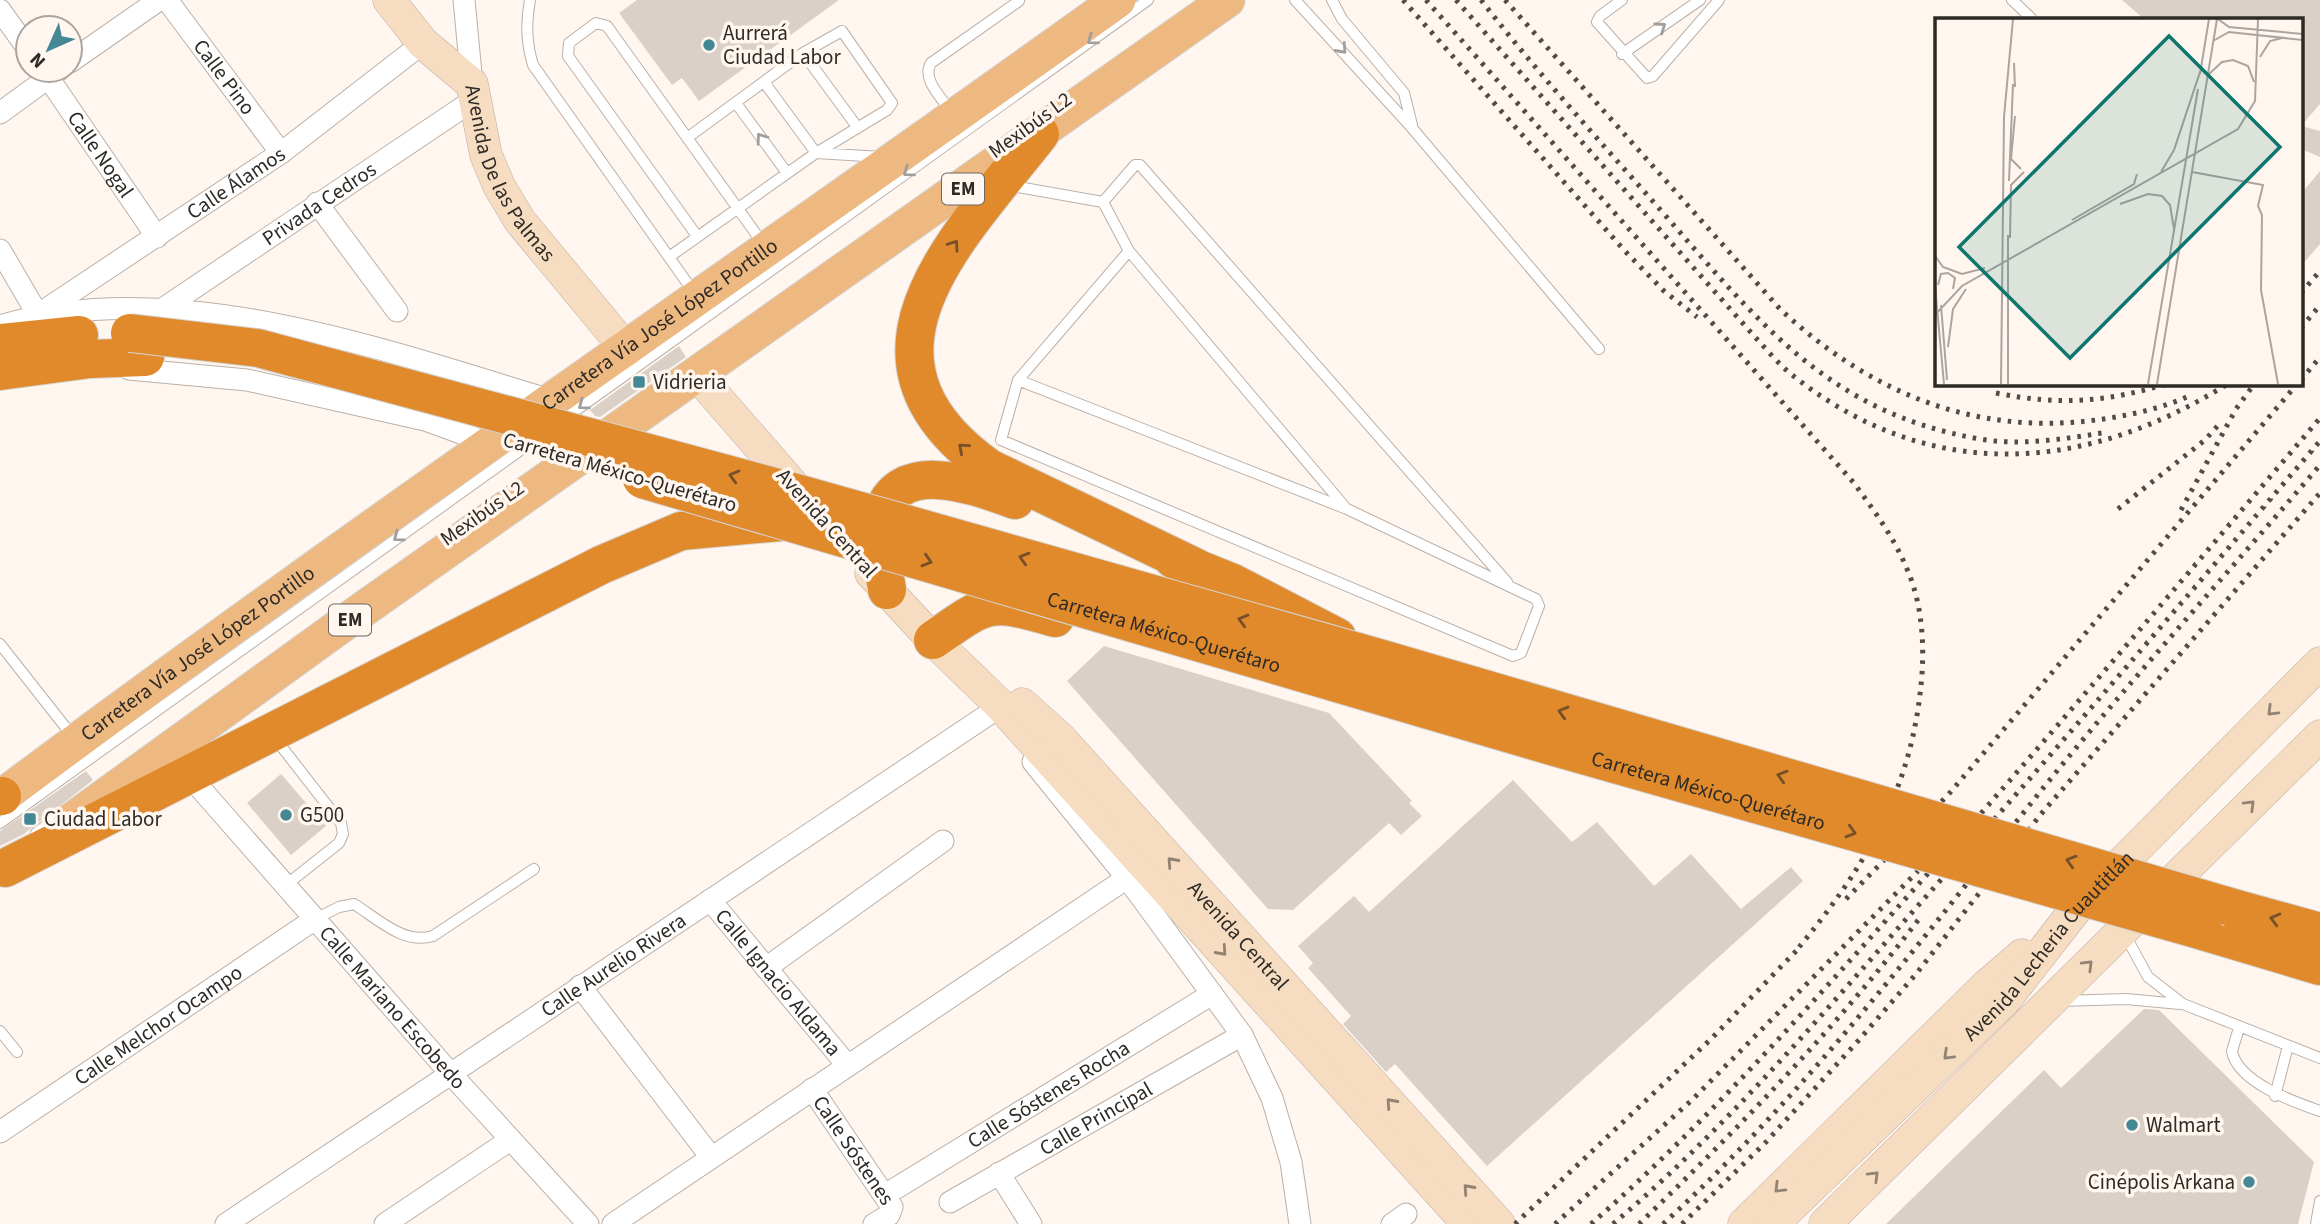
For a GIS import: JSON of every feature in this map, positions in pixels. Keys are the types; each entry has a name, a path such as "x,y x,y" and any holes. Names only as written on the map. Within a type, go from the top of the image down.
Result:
{"highway":[{"path":"1040,134 952,247 928,286 916,331 914,357 918,382 938,423 961,448 989,468 1197,568"},
{"name":"Carretera México-Querétaro","path":"0,371 52,337"},
{"name":"Carretera México-Querétaro","path":"0,343 52,337 138,345 258,348 806,496 1379,658 2216,919 2280,956 2320,965"},
{"name":"Carretera México-Querétaro","path":"138,345 245,366 791,521 1548,746 2216,919 2320,932"},
{"path":"887,590 881,519 891,499 899,491 913,482 933,478 990,491 1197,568 1233,583 1379,658"},
{"path":"8,858 132,804 601,565 681,531 742,523 791,521"},
{"path":"933,640 985,606 1009,605 1440,730 1548,746"},
{"path":"2280,956 2320,974"}],"main road":[{"name":"Avenida De las Palmas","path":"388,0 423,43 473,91 486,155 499,186 520,221 627,349"},
{"name":"Carretera Vía José López Portillo","path":"1,803 76,740 1118,0"},
{"name":"EM","path":"8,858 698,376 1227,0"},
{"name":"Avenida Central","path":"698,376 933,640 1001,706 1427,1161 1500,1224"},
{"name":"Avenida Lecheria Cuautitlán","path":"1773,1224 2005,1000 2076,909 2320,663"},
{"name":"Avenida Central","path":"960,666 988,678 1012,695 1060,738 1427,1161 1468,1224"},
{"name":"Avenida Lecheria Cuautitlán","path":"1825,1224 2320,736"},
{"path":"1744,1224 1986,986 2076,909"}],"street":[{"path":"84,52 159,0"},
{"name":"Calle Pino","path":"167,0 281,153"},
{"path":"464,0 473,91"},
{"path":"0,10 14,30"},
{"name":"Calle Álamos","path":"52,337 157,237 281,153 423,43"},
{"path":"0,113 36,84"},
{"name":"Calle Nogal","path":"57,84 157,237"},
{"name":"Privada Cedros","path":"164,308 473,91"},
{"path":"317,203 397,311"},
{"path":"0,250 52,337"},
{"path":"52,337 164,308 287,327 419,360 554,401"},
{"path":"0,326 425,420 491,444"},
{"path":"132,804 200,788 621,571 677,549 722,541 770,539 835,547 856,556"},
{"path":"1001,706 1027,754 1126,878 1242,1035 1272,1098 1291,1161 1300,1224"},
{"name":"Calle Aurelio Rivera","path":"226,1224 1001,706"},
{"name":"Calle Mariano Escobedo","path":"200,788 450,1073 588,1224"},
{"path":"766,968 943,841"},
{"path":"613,1224 1126,878"},
{"name":"Calle Ignacio Aldama","path":"710,900 847,1065"},
{"name":"Calle Melchor Ocampo","path":"0,1132 315,919"},
{"path":"580,986 711,1157"},
{"name":"Calle Sóstenes Rocha","path":"884,1211 1212,994"},
{"name":"Calle Principal","path":"950,1202 1242,1035"},
{"name":"Calle Sóstenes","path":"812,1089 884,1211"},
{"path":"385,1224 510,1140"},
{"path":"999,1173 1031,1224"}],"lane":[{"path":"530,0 526,24 527,47 533,65 699,299"},
{"name":"Mexibús L2","path":"1,803 1148,0"},
{"path":"1295,0 1412,128 1599,349"},
{"path":"1332,0 1342,19 1404,93 1412,128"},
{"path":"1622,0 1600,16 1597,22 1622,54 1647,78 1653,76 1719,0"},
{"path":"1622,54 1700,0"},
{"path":"2012,0 2031,18"},
{"path":"955,117 928,78 927,69 1019,1"},
{"name":"Mexibús L2","path":"8,858 361,597 673,380 1194,8"},
{"path":"697,236 568,56 566,49 569,43 596,23 607,26 768,249"},
{"path":"669,257 816,153 887,110 892,103 855,46 842,31 803,53 688,138"},
{"path":"803,53 858,128"},
{"path":"764,82 816,153"},
{"path":"736,103 787,173"},
{"path":"816,153 879,156 894,160"},
{"path":"1103,202 1135,165 1140,165 1511,587"},
{"path":"1001,184 1103,202"},
{"path":"1103,202 1129,251 1347,509"},
{"path":"1018,380 1347,509 1540,602 1518,657 1002,440 1018,380 1129,251"},
{"path":"0,644 76,740"},
{"path":"281,746 341,823 344,834 339,843 286,886"},
{"path":"315,919 339,906 354,904 406,937 419,940 433,936 534,869"},
{"path":"2123,930 2148,978 2183,1004 2320,1058"},
{"path":"2052,1001 2126,999 2183,1004"},
{"path":"2239,1028 2232,1051 2233,1059 2275,1096 2320,1111"},
{"path":"0,1031 18,1052"},
{"path":"2275,1096 2288,1046"},
{"path":"2316,1224 2320,1201"}],"building":[{"name":"Aurrerá Ciudad Labor","path":"637,0 839,0 699,101 682,78 672,85 619,13"},
{"path":"2122,0 2320,0 2320,104 2302,125 2302,18 2143,18"},
{"path":"2302,126 2320,131 2320,157 2302,149"},
{"path":"2320,171 2320,244 2302,265 2302,193"},
{"path":"679,346 686,357 600,417 590,410"},
{"path":"1104,646 1329,713 1412,801 1409,803 1422,816 1401,835 1389,823 1293,910 1268,909 1067,681"},
{"path":"86,771 93,780 24,834 0,846 0,831"},
{"name":"G500","path":"281,774 326,826 291,855 247,803"},
{"path":"1513,780 1572,842 1597,822 1654,886 1691,854 1741,909 1791,867 1803,881 1487,1166 1395,1064 1386,1072 1343,1024 1351,1016 1308,968 1313,963 1298,946 1354,896 1369,912"},
{"name":"Walmart","path":"2144,1009 2159,1010 2314,1162 2298,1224 1886,1224 2044,1070 2061,1088"}],"railway":[{"path":"1403,0 1624,250 1664,291 1697,317"},
{"path":"1426,0 1854,483 1891,538 1909,574 1918,603 1922,664 1914,732 1905,767 1892,801 1860,864 1795,952"},
{"path":"1456,0 1775,359 1796,378 1848,413 1902,436 1956,450 2011,454 2066,449 2121,435 2176,413 2225,385"},
{"path":"1481,0 1567,104 1727,285 1797,354 1835,383 1878,407 1926,426 1980,439 2025,442 2102,433"},
{"path":"1505,0 1780,309 1850,364 1925,402 1965,414 2007,421 2051,423 2096,420 2167,405 2189,396"},
{"path":"2302,292 2320,271"},
{"path":"2302,327 2320,305"},
{"path":"2302,379 2320,357"},
{"path":"1996,393 2042,400 2084,400 2162,385"},
{"path":"2181,510 2236,409 2254,385"},
{"path":"1846,899 1948,795 2296,385"},
{"path":"1591,1224 1679,1142 1763,1056 1844,967 2024,764 2320,418"},
{"path":"2118,509 2205,440 2222,421"},
{"path":"1613,1224 1691,1153 1802,1037 2063,740 2320,441"},
{"path":"1663,1224 1762,1126 1854,1023 2099,720 2320,465"},
{"path":"1682,1224 1766,1142 1858,1041 1916,974 2041,814 2320,493"},
{"path":"1555,1224 1693,1099 1918,871"},
{"path":"1639,1224 1787,1075 1857,996 1922,915"},
{"path":"1515,1224 1711,1039 1800,947"}],"place":[{"name":"Aurrerá Ciudad Labor","path":"709,45"},
{"name":"Vidrieria","path":"639,382"},
{"name":"G500","path":"286,815"},
{"name":"Ciudad Labor","path":"30,819"},
{"name":"Walmart","path":"2132,1125"},
{"name":"Cinépolis Arkana","path":"2249,1182"}]}
